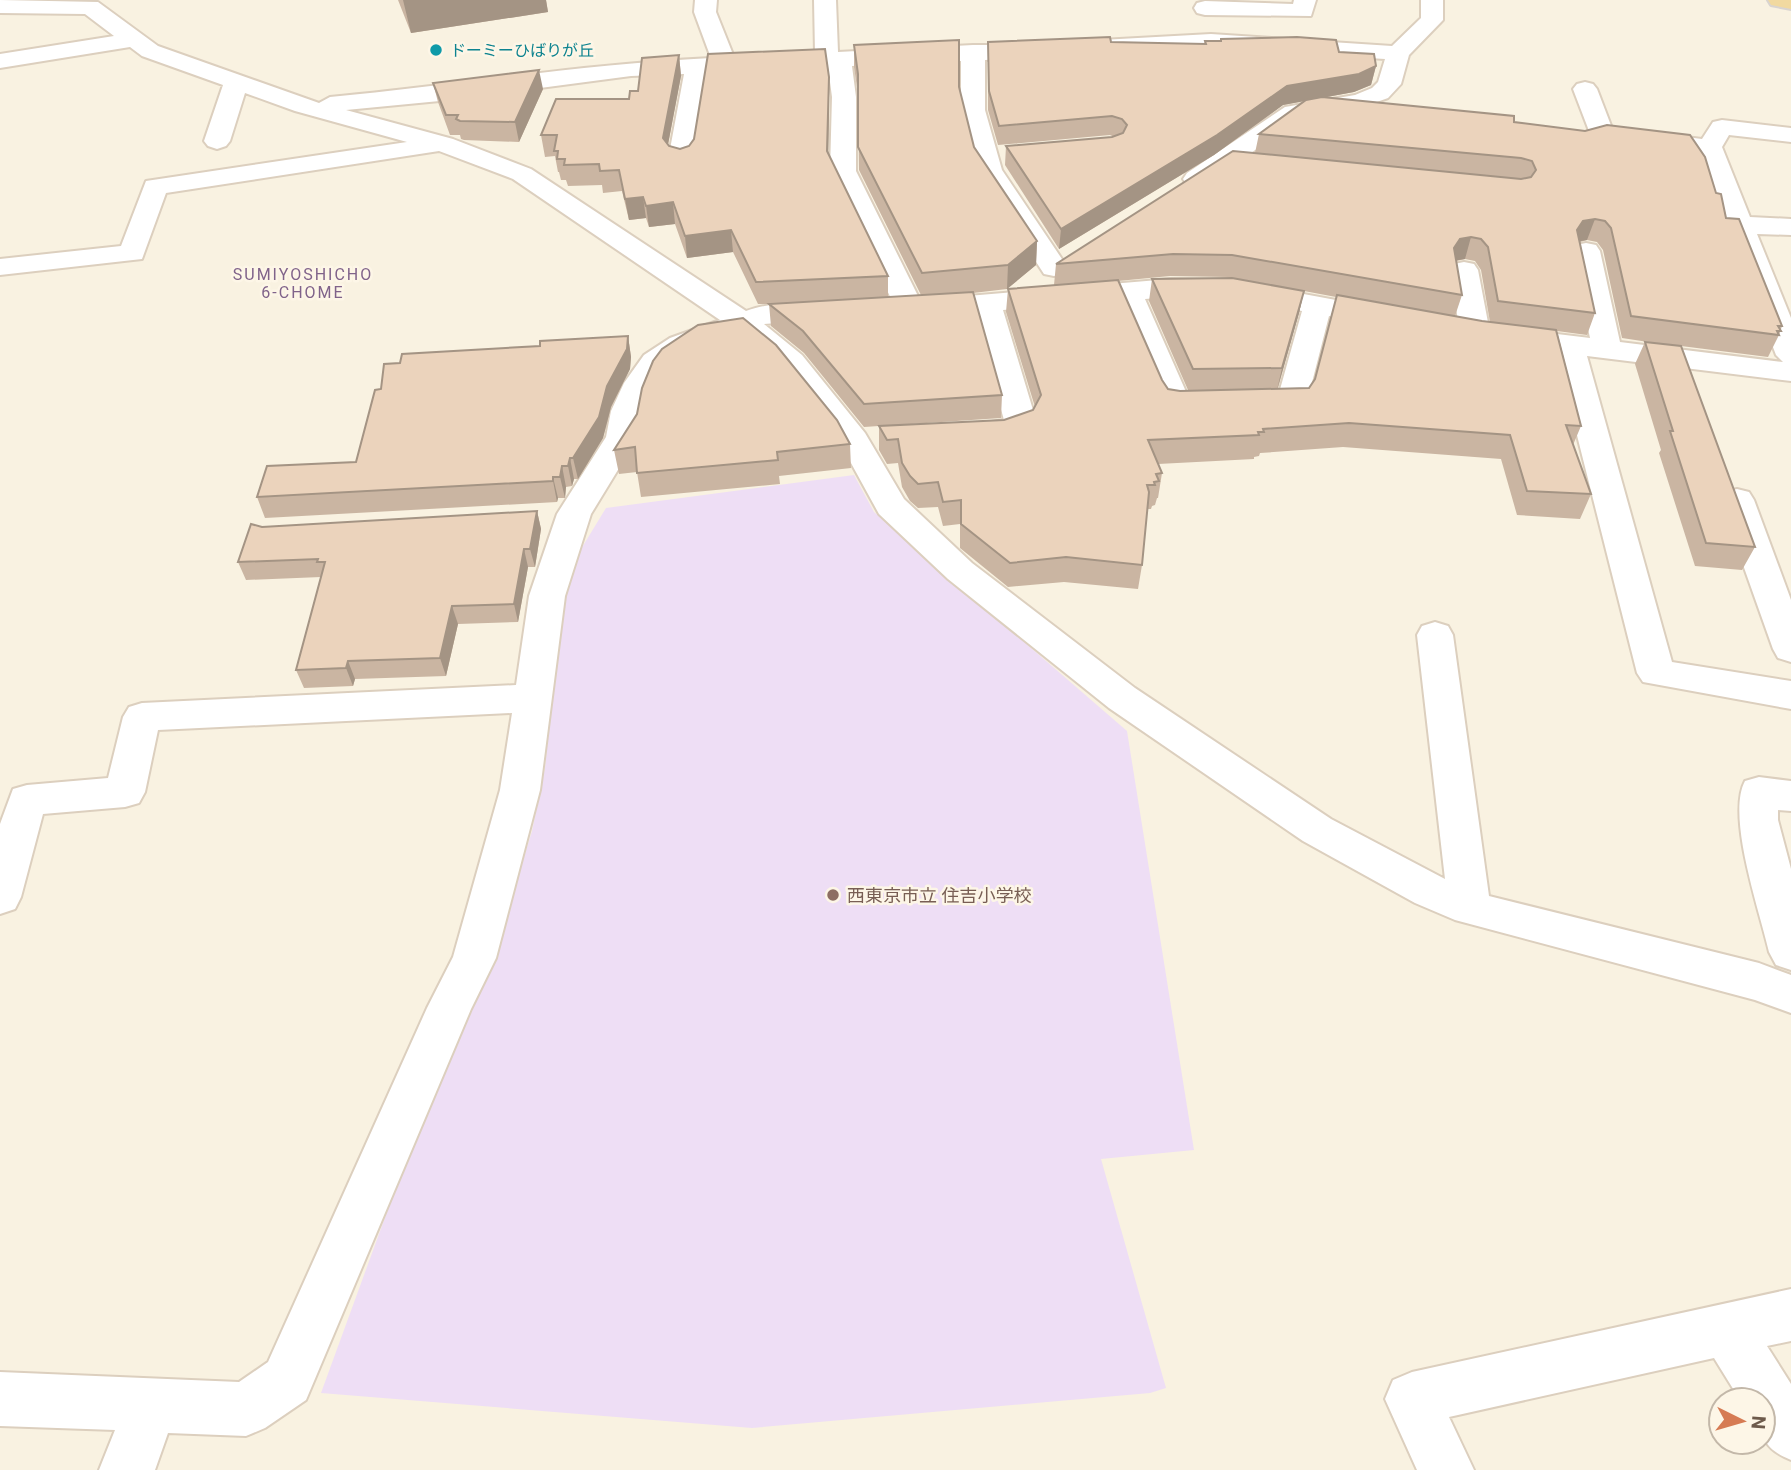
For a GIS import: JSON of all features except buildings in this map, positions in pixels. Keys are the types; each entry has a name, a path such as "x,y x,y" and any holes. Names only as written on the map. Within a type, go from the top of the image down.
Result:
{"main road":[{"path":"1779,0 1791,2"}],"street":[{"path":"706,0 705,12 725,64"},
{"path":"825,0 833,59 844,97 843,171 897,309 1170,288 1228,289 1409,321"},
{"path":"1211,41 1204,4 1303,11 1305,0"},
{"path":"1180,189 1224,162 1294,112 1360,101 1380,93 1389,84 1398,53 1432,20 1432,0"},
{"path":"0,6 90,7 123,2"},
{"path":"90,7 150,51 304,106 444,144 522,174 742,321 790,361 868,439 891,506 960,571 1122,698 1317,830 1430,891 1470,908 1759,982 1791,994"},
{"path":"0,61 135,39"},
{"path":"304,106 450,93 631,69 725,64 1211,41 1398,53"},
{"path":"973,52 973,110 989,170 1063,262 1000,302"},
{"path":"681,160 697,66"},
{"path":"217,141 236,82"},
{"path":"1585,89 1603,136"},
{"path":"1316,108 1385,115"},
{"path":"1709,147 1722,127 1791,135"},
{"path":"1576,133 1709,147"},
{"path":"0,267 132,253 155,187 444,144"},
{"path":"1709,147 1791,355"},
{"path":"986,157 1013,155"},
{"path":"1224,162 1266,166"},
{"path":"1740,225 1791,227"},
{"path":"1586,251 1608,349"},
{"path":"1464,270 1462,330 1791,372"},
{"path":"1128,292 1176,402 1292,402 1318,304"},
{"path":"948,435 1012,430 1018,426 1020,420 1000,302"},
{"path":"0,1399 246,1409 287,1381 449,1008 474,958 520,790 560,515 622,437 627,411 639,383 655,361 680,344 761,315 843,312"},
{"path":"1569,345 1656,673 1791,695"},
{"path":"1685,358 1699,396"},
{"path":"1727,472 1791,649"},
{"path":"1435,635 1470,908"},
{"path":"0,897 27,800 125,792 142,717 533,698"},
{"path":"1791,796 1759,792 1758,820 1791,952"},
{"path":"1446,1470 1412,1399 1791,1315"},
{"path":"1726,1329 1791,1433"},
{"path":"127,1470 151,1406"}],"shaded area":[{"name":"西東京市立 住吉小学校","path":"854,475 874,512 1127,731 1194,1150 1101,1159 1166,1388 1150,1393 752,1428 321,1393 449,1042 493,958 532,831 545,768 562,600 581,549 606,508"}],"place":[{"name":"ドーミーひばりが丘","path":"436,50"},
{"name":"西東京市立 住吉小学校","path":"833,895"}],"district":[{"name":"SUMIYOSHICHO 6-CHOME","path":"303,283"}]}
